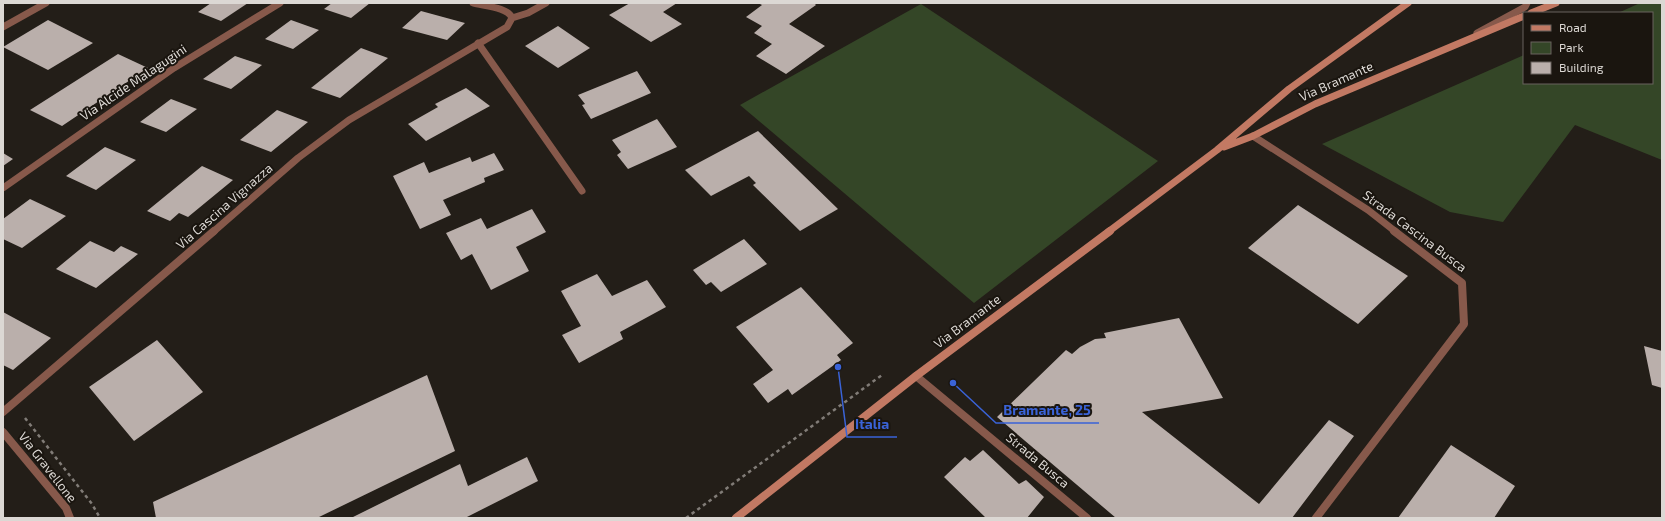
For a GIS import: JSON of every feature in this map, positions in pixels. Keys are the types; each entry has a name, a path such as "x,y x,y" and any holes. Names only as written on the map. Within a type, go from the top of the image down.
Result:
{"main road":[{"name":"Via Bramante","path":"736,518 916,376 1217,150 1289,89 1408,3"},
{"path":"1534,12 1556,3"},
{"name":"Via Bramante","path":"1217,150 1253,136 1315,104 1467,38 1523,16"}],"street":[{"path":"3,27 46,3"},
{"name":"Via Alcide Malagugini","path":"3,188 113,110 229,32 280,3"},
{"path":"473,3 505,11 511,15 512,18"},
{"name":"Via Cascina Vignazza","path":"3,412 298,158 349,120 506,27 510,24 512,18 528,13 546,3"},
{"name":"Via Bramante","path":"1467,38 1525,7 1527,3"},
{"path":"478,43 582,191"},
{"name":"Strada Cascina Busca","path":"1253,136 1368,210 1462,283 1464,324 1316,518"},
{"name":"Strada Busca","path":"916,376 1087,518"},
{"name":"Via Gravellone","path":"3,432 66,508 70,518"}],"path":[{"path":"24,414 25,420 41,436 92,504 100,518"}],"green space":[{"path":"1640,3 1662,3 1662,160 1575,125 1503,222 1450,212 1322,144 1523,55 1523,84 1653,84 1653,12 1620,12"},
{"path":"921,4 1158,161 974,303 740,105"}],"building":[{"path":"211,3 248,3 221,21 198,12"},
{"path":"332,3 370,3 351,18 324,9"},
{"path":"630,3 677,3 663,12 682,24 651,42 609,15"},
{"path":"758,3 814,3 816,5 789,24 825,46 786,74 756,56 772,44 754,33 762,26 746,17 762,5"},
{"path":"421,11 465,23 447,40 402,28"},
{"path":"48,20 93,43 48,70 3,47"},
{"path":"291,20 319,30 293,49 265,39"},
{"path":"558,26 590,48 558,68 525,46"},
{"path":"361,48 388,58 340,98 311,88"},
{"path":"118,54 148,68 62,126 30,110"},
{"path":"235,56 262,65 231,89 203,79"},
{"path":"637,71 651,93 591,119 582,105 585,104 578,95"},
{"path":"466,88 490,106 426,141 408,124 438,107 435,104"},
{"path":"171,99 197,109 166,132 140,122"},
{"path":"277,110 308,122 271,152 240,140"},
{"path":"657,119 677,147 628,169 617,155 621,152 612,140"},
{"path":"758,131 838,209 800,231 753,185 756,183 749,176 711,196 685,170"},
{"path":"105,147 136,160 96,190 66,176"},
{"path":"3,153 13,159 3,166"},
{"path":"494,153 504,170 484,178 485,182 443,200 451,215 420,229 393,176 424,162 429,173 470,157 472,162"},
{"path":"202,166 233,180 188,217 179,213 170,221 147,211"},
{"path":"30,199 66,216 22,248 3,239 3,219"},
{"path":"1298,205 1408,276 1358,324 1248,248"},
{"path":"532,209 546,232 516,247 529,271 491,290 472,254 461,260 446,233 481,218 487,229"},
{"path":"744,239 767,264 721,292 711,282 706,285 693,270"},
{"path":"90,241 114,252 121,246 138,254 96,288 56,269"},
{"path":"597,274 612,296 647,280 666,307 620,332 623,339 579,363 562,335 581,326 561,291"},
{"path":"801,287 853,343 837,355 841,360 792,395 788,389 768,403 753,384 773,370 736,327"},
{"path":"3,312 51,338 13,370 3,365"},
{"path":"1179,318 1223,398 1142,412 1259,504 1329,420 1354,436 1292,518 1116,518 997,417 1066,350 1072,354 1080,347 1095,339 1106,338 1104,333"},
{"path":"157,340 203,392 134,441 89,387"},
{"path":"1644,346 1662,351 1662,388 1652,385"},
{"path":"427,375 455,451 317,518 156,518 153,502"},
{"path":"1451,445 1515,486 1494,518 1398,518"},
{"path":"983,450 1019,484 1026,480 1044,497 1027,518 986,518 944,477 965,457 970,461"},
{"path":"527,457 538,481 465,518 351,518 460,464 468,486"}],"place":[{"name":"Italia","path":"838,367"},
{"name":"Bramante, 25","path":"953,383"}]}
